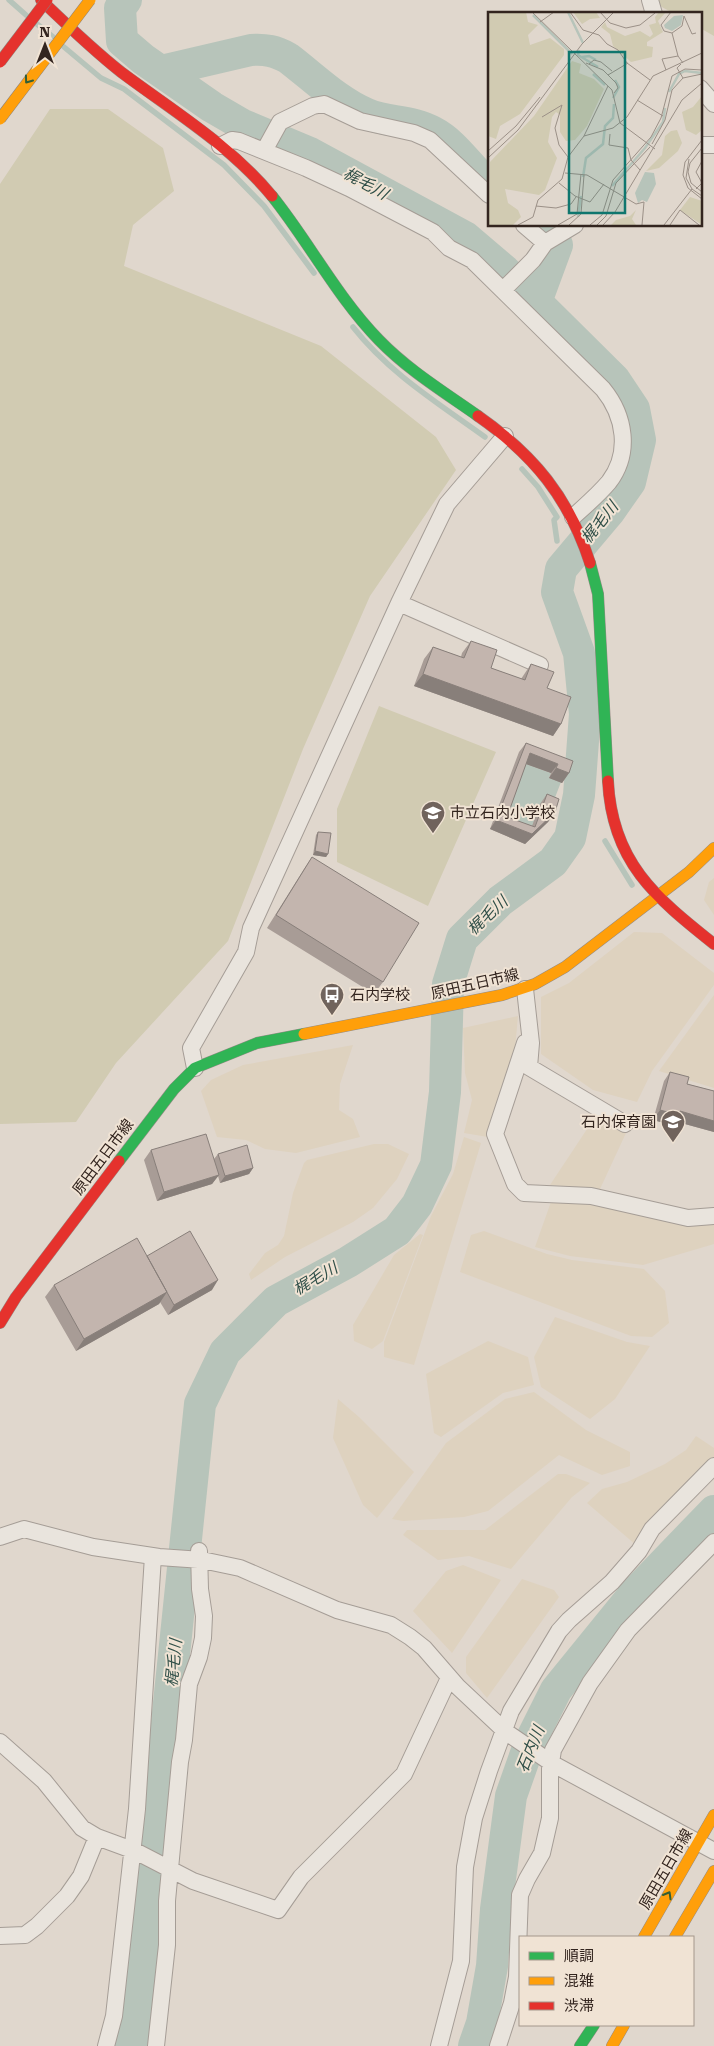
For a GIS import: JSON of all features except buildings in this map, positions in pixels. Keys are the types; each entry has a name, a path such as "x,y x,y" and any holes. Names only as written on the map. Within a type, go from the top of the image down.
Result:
{"main road":[{"path":"41,0 111,64 220,146 253,176 273,198 377,338 425,380 506,436 549,479 574,520 587,551 597,586 601,620 609,798 618,836 627,853 657,896 714,944"},
{"path":"0,62 47,0"},
{"path":"0,119 90,0"},
{"name":"原田五日市線","path":"0,1323 16,1298 168,1096 196,1068 257,1043 525,989 545,980 565,967 688,872 714,848"},
{"name":"原田五日市線","path":"645,1936 714,1815"},
{"path":"676,1936 714,1871"},
{"path":"580,2046 593,2026"},
{"path":"612,2046 623,2026"}],"street":[{"path":"702,90 714,104"},
{"path":"266,148 279,123 313,106 324,104 368,124 414,132 430,140 488,194"},
{"path":"220,146 232,140 266,148 329,178 433,232 449,248 472,260 506,287 603,389 618,412 622,426 621,455 617,468 610,480 574,520"},
{"path":"526,226 550,240"},
{"path":"506,287 525,269 550,240 573,226"},
{"path":"196,1068 191,1048 246,952 251,928 399,604 447,504 506,436"},
{"path":"399,604 540,666"},
{"path":"525,989 531,1043 529,1067 625,1124"},
{"path":"531,1043 525,1043 495,1134 516,1184 524,1193 591,1196 688,1218 714,1216"},
{"path":"440,2046 461,1961 465,1866 474,1818 512,1709 559,1632 569,1620 612,1582 639,1551 652,1529 714,1466"},
{"path":"0,1537 24,1529 93,1547 156,1556 198,1556 240,1568 337,1610 391,1624 424,1648 449,1678 505,1731 548,1760 714,1851"},
{"path":"498,2046 512,2002 517,1977 520,1895 542,1853 550,1818 548,1760 580,1700 629,1628 714,1542"},
{"path":"106,2046 114,2016 134,1851 156,1556"},
{"path":"156,2046 167,1945 169,1867 189,1684 199,1657 203,1638 204,1616 198,1556"},
{"path":"0,1742 44,1781 82,1828 98,1837 169,1867 194,1881 278,1910 302,1877 404,1774 449,1678"},
{"path":"0,1936 25,1934 37,1926 67,1896 81,1876 98,1837"}],"shaded area":[{"path":"654,0 714,0 714,36 702,29 702,12 674,12 659,5"},
{"path":"50,109 108,109 163,148 174,191 133,225 124,266 321,346 436,437 456,470 370,596 303,749 228,941 116,1063 76,1122 0,1124 0,184"},
{"path":"379,706 496,752 428,906 337,862 337,809"},
{"path":"523,763 551,773 549,778 561,782 551,808 528,837 500,827"},
{"path":"714,878 714,915 704,900 709,882"},
{"path":"634,932 662,933 714,973 714,985 652,1071 637,1102 593,1090 541,1054 541,997 569,983"},
{"path":"714,995 714,1088 659,1071"},
{"path":"518,1016 515,1049 488,1137 464,1133 472,1100 465,1073 463,1028"},
{"path":"353,1045 340,1084 339,1110 353,1119 360,1137 296,1153 265,1149 246,1140 217,1137 201,1091 211,1080 243,1065"},
{"path":"597,1114 626,1133 600,1189 550,1185"},
{"path":"464,1137 481,1143 414,1365 384,1357 384,1342 431,1216 453,1174"},
{"path":"374,1144 388,1144 409,1154 397,1179 373,1208 353,1222 285,1257 251,1280 249,1274 265,1253 278,1245 284,1236 293,1193 304,1163 307,1160"},
{"path":"552,1199 580,1199 714,1221 714,1244 643,1265 570,1256 535,1247"},
{"path":"484,1231 547,1254 572,1260 644,1269 665,1291 669,1323 652,1337 631,1336 460,1272 471,1235"},
{"path":"420,1234 423,1235 383,1341 372,1349 354,1341 353,1325 394,1255"},
{"path":"555,1317 627,1342 650,1346 615,1399 590,1419 541,1387 534,1357"},
{"path":"488,1341 528,1357 534,1385 503,1393 441,1437 434,1433 426,1374"},
{"path":"534,1392 586,1430 630,1452 630,1466 602,1475 559,1455 488,1511 464,1517 403,1521 392,1519 446,1443 505,1399"},
{"path":"338,1399 359,1417 414,1472 377,1518 363,1505 333,1438"},
{"path":"696,1436 714,1448 714,1459 636,1545 587,1503 602,1489 627,1482 665,1464 686,1450"},
{"path":"558,1474 566,1474 590,1483 572,1497 511,1569 469,1556 438,1560 403,1535 407,1530 485,1530"},
{"path":"463,1565 501,1580 452,1653 413,1611 446,1571"},
{"path":"522,1579 554,1590 559,1597 487,1698 466,1673 466,1657"}],"waterway":[{"path":"9,0 26,15"},
{"name":"梶毛川","path":"126,0 120,8 122,41 143,59 212,107 243,125 310,153 465,237 505,271 614,379 634,409 640,440 630,482 609,512 561,569 557,592 579,653 585,714 579,795 570,838 553,862 500,901 462,939 448,984 445,1092 436,1165 417,1205 397,1231 348,1262 276,1301 225,1352 200,1404 135,2031 130,2046"},
{"path":"37,24 53,37"},
{"path":"64,47 101,78 124,89 224,165 264,206 314,273"},
{"path":"161,71 251,50 275,52 288,58 336,96 356,109 375,117 417,125 433,132 449,143 488,183"},
{"path":"536,302 557,245 553,237 539,226"},
{"path":"353,327 367,344 398,373 485,437"},
{"path":"522,469 538,487 557,517 554,520 557,541"},
{"path":"605,841 632,885"},
{"name":"石内川","path":"474,2046 482,2023 492,1966 496,1909 511,1796 530,1742 556,1690 634,1594 714,1511"}],"traffic: fast":[{"path":"272,196 336,288 379,340 414,371 478,416"},
{"path":"590,563 598,594 608,781"},
{"path":"119,1161 174,1089 195,1068 257,1043 304,1034"},
{"path":"580,2046 593,2026"}],"traffic: slow":[{"path":"0,119 90,0"},
{"path":"304,1034 502,995 535,984 565,967 689,872 714,848"},
{"path":"645,1936 714,1815"},
{"path":"676,1936 714,1871"},
{"path":"612,2046 623,2026"}],"traffic: jam":[{"path":"41,0 111,64 200,130 238,161 272,196"},
{"path":"0,62 47,0"},
{"path":"478,416 516,446 547,480 572,518 590,563"},
{"path":"608,781 611,809 618,834 628,856 640,875 673,910 714,944"},
{"path":"0,1323 16,1297 119,1161"}],"place":[{"name":"市立石内小学校","path":"433,834"},
{"name":"石内学校","path":"332,1016"},
{"name":"石内保育園","path":"673,1143"}]}
